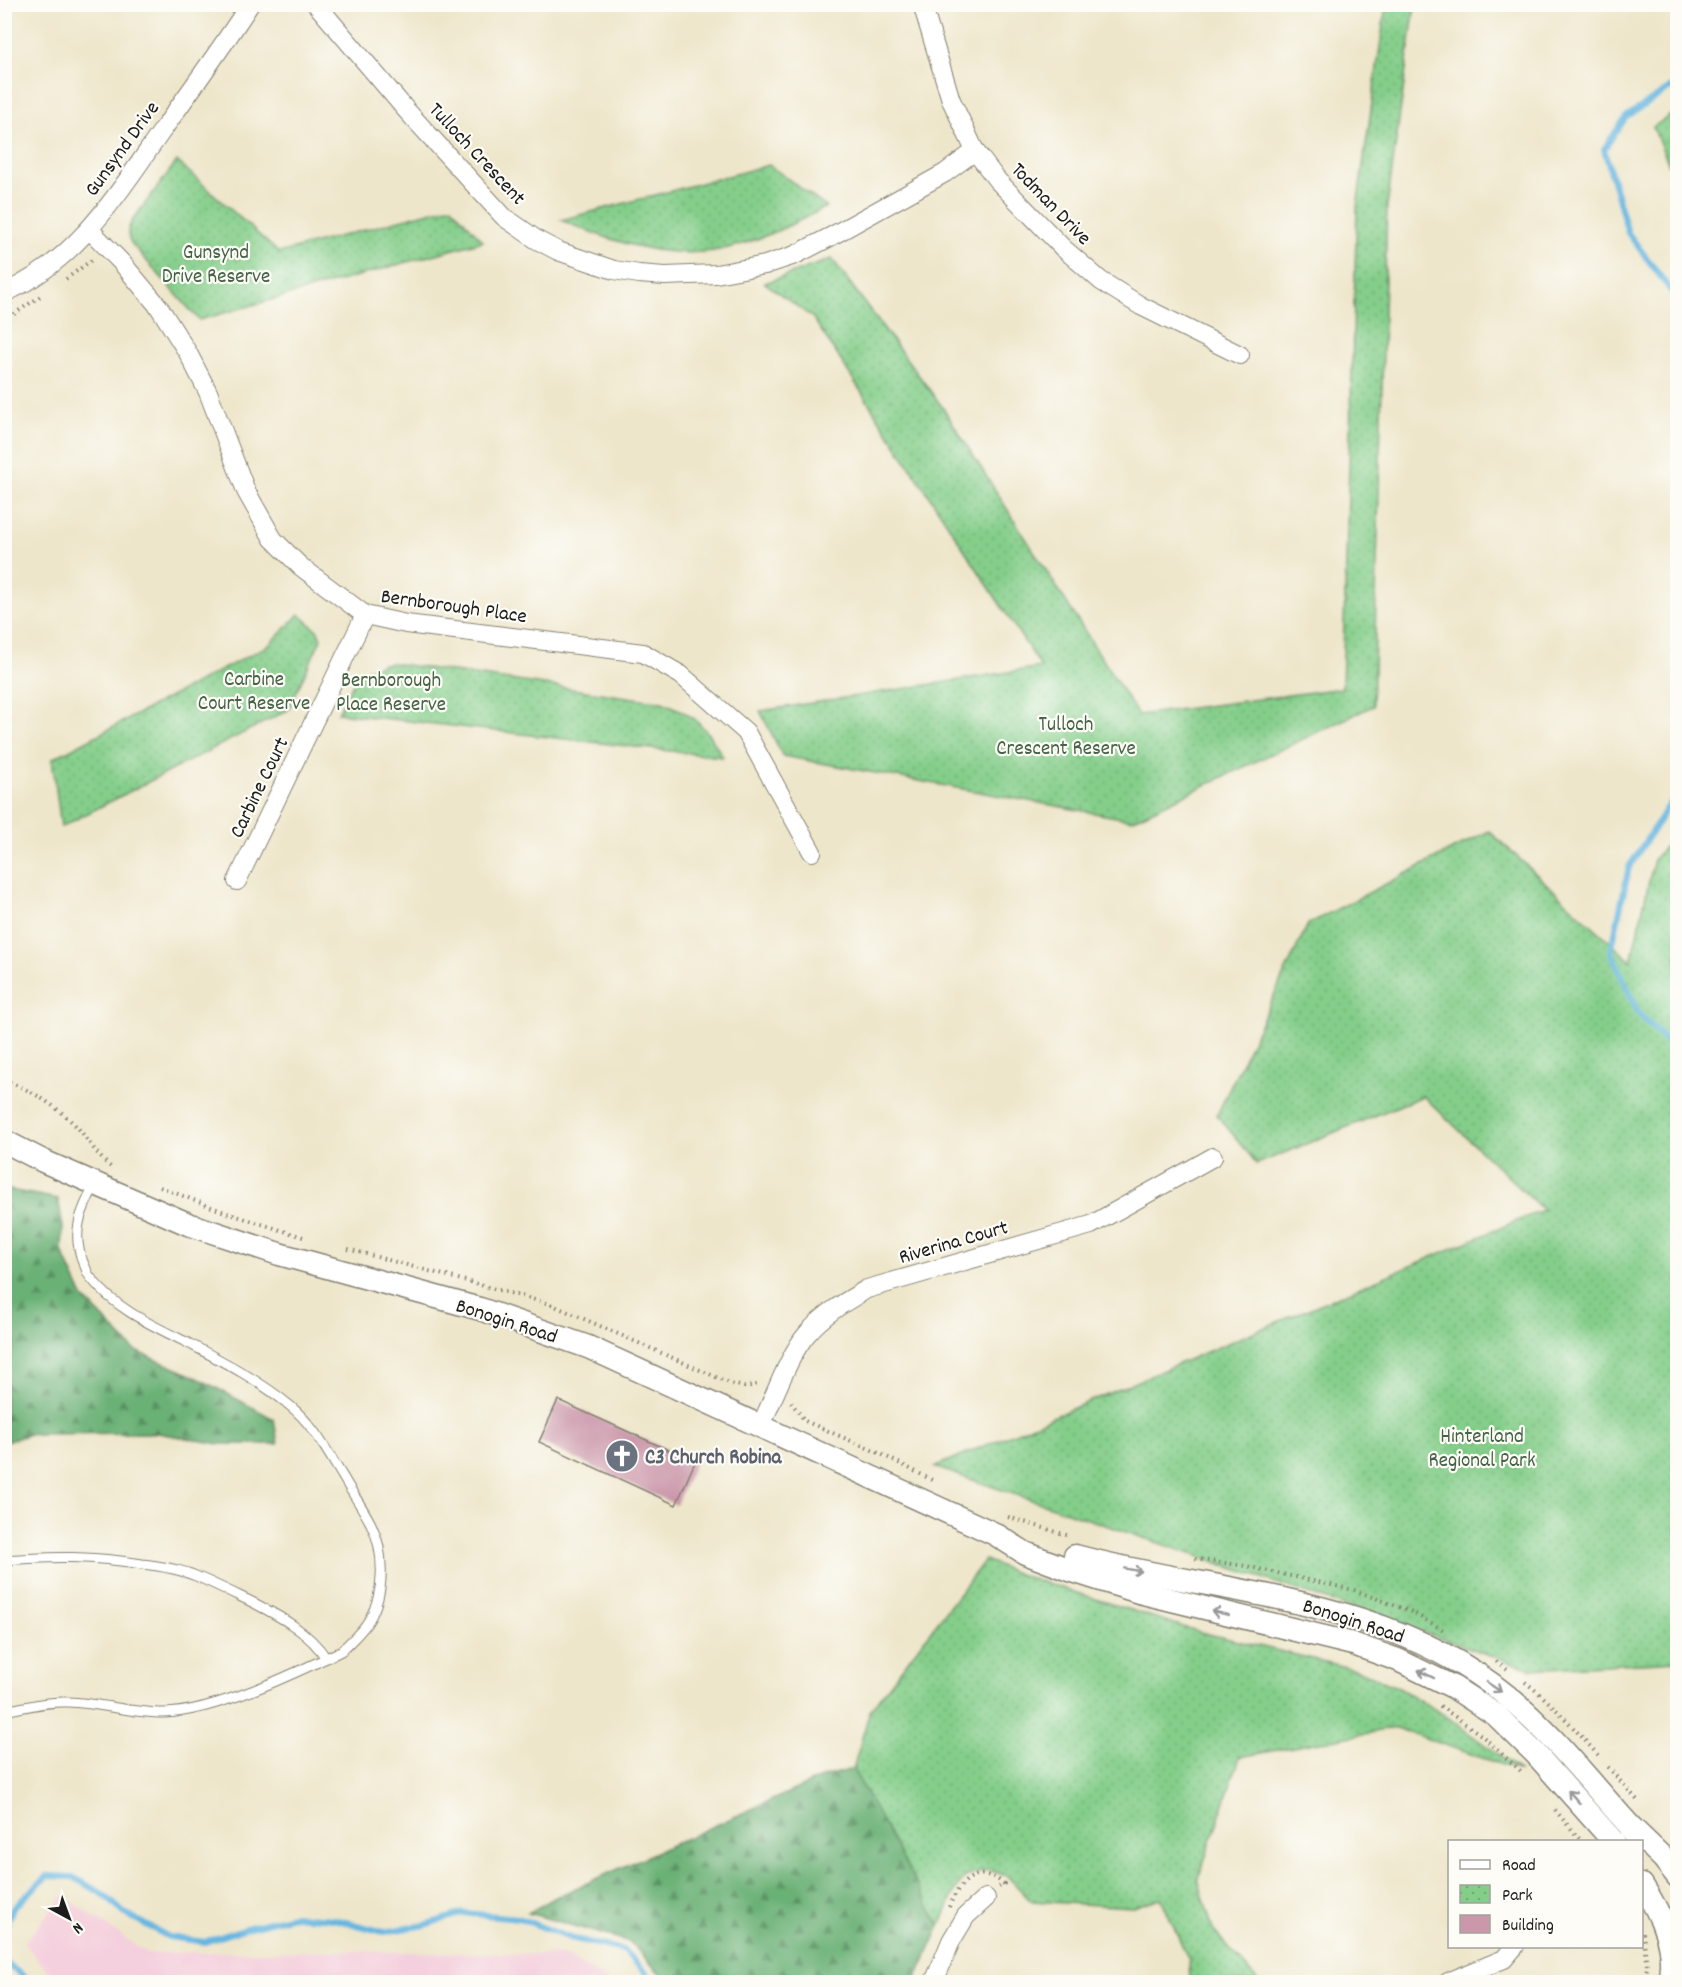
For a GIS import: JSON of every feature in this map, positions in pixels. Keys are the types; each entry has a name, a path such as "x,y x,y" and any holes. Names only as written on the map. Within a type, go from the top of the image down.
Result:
{"street":[{"name":"Gunsynd Drive","path":"4,293 16,288 52,264 90,230 250,4"},
{"name":"Tulloch Crescent","path":"316,4 407,111 504,217 537,240 558,251 614,270 656,275 716,274 765,265 795,255 830,237 945,173 975,151"},
{"name":"Todman Drive","path":"922,4 951,100 975,151 997,180 1077,262 1101,281 1141,306 1240,355"},
{"name":"Bernborough Place","path":"90,230 122,263 159,307 188,353 208,392 246,491 273,539 300,566 365,615 406,624 643,653 681,675 746,732 812,852"},
{"name":"Carbine Court","path":"237,882 365,615"},
{"name":"Bonogin Road","path":"4,1141 95,1185 188,1224 279,1254 480,1309 588,1347 995,1534 1025,1553 1119,1585 1353,1644 1398,1660 1453,1687 1496,1715 1625,1839"},
{"name":"Riverina Court","path":"760,1427 805,1335 836,1306 867,1289 1091,1225 1213,1158"},
{"name":"Bonogin Road","path":"995,1534 1112,1566 1251,1591 1364,1619 1422,1643 1449,1657 1506,1695 1532,1718 1625,1839"},
{"path":"1251,1591 1252,1605 1257,1610 1335,1629 1367,1640 1398,1660"},
{"path":"1643,1848 1663,1858 1677,1877"},
{"name":"Bonogin Road","path":"1643,1859 1677,1896"},
{"path":"1643,1873 1665,1902 1677,1924"},
{"path":"1643,1888 1667,1931 1671,1960 1669,1983"},
{"path":"934,1983 951,1941 966,1916 986,1898"},
{"path":"1448,1983 1504,1959 1514,1948"}],"lane":[{"path":"4,1711 48,1702 70,1702 138,1712 165,1713 186,1711 223,1701 341,1651 357,1636 369,1620 378,1597 381,1574 379,1546 371,1525 308,1423 290,1405 263,1386 206,1353 134,1316 90,1277 81,1256 76,1232 82,1207 95,1185"},
{"path":"4,1560 52,1556 92,1557 161,1566 194,1575 271,1612 310,1637 326,1658"}],"path":[{"path":"4,1080 22,1086 58,1110 77,1127 100,1157 118,1170"},
{"path":"149,1183 227,1213 311,1240"},
{"path":"344,1248 550,1304 732,1384 744,1387 757,1385 761,1389"},
{"path":"1438,1704 1481,1735 1530,1779"},
{"path":"1552,1806 1580,1840"},
{"path":"1643,1943 1647,1968 1644,1983"}],"shaded area":[{"path":"63,1896 147,1953 360,1951 565,1955 610,1982 57,1982 24,1943"}],"green space":[{"name":"Tulloch Crescent Reserve","path":"1386,5 1415,5 1387,206 1373,706 1132,820 783,756 760,711 1041,667 813,318 765,283 832,259 943,408 1138,715 1342,688 1357,207"},
{"path":"1677,111 1677,184 1653,127"},
{"name":"Gunsynd Drive Reserve","path":"177,161 279,253 451,206 483,241 199,320 131,243 128,234 132,221"},
{"path":"769,165 826,207 766,236 707,252 685,253 643,248 601,236 561,220"},
{"name":"Carbine Court Reserve","path":"299,614 318,631 321,639 288,710 61,827 52,759 269,645"},
{"name":"Bernborough Place Reserve","path":"392,663 662,702 691,717 705,729 723,757 338,713 352,686 363,673 371,668"},
{"name":"Hinterland Regional Park","path":"1489,831 1631,961 1654,859 1677,833 1677,1661 1531,1669 934,1467 1543,1210 1423,1096 1257,1164 1217,1115 1308,924"},
{"path":"5,1189 58,1199 63,1226 62,1251 83,1297 134,1350 196,1377 274,1419 278,1444 220,1444 157,1433 30,1434 5,1442"},
{"path":"985,1560 1023,1576 1200,1632 1355,1669 1399,1688 1446,1716 1520,1771 1396,1728 1240,1757 1198,1879 1213,1930 1259,1982 1190,1982 1189,1961 1161,1898 1133,1907 1031,1901 1007,1876 988,1870 965,1877 955,1891 940,1926 853,1769 870,1710"},
{"path":"853,1769 940,1926 915,1982 668,1982 630,1942 528,1913 556,1897 823,1777"}],"building":[{"path":"558,1400 695,1462 676,1505 539,1442"}],"waterway":[{"path":"1678,83 1626,117 1604,149 1628,233 1678,300"},
{"path":"1678,799 1671,802 1629,867 1611,952 1639,1014 1678,1052"},
{"path":"4,1929 13,1908 47,1876 73,1877 103,1894 124,1913 169,1937 205,1942 246,1928 293,1916 334,1919 384,1932 425,1925 463,1913 519,1918 570,1938 623,1950 655,1982"},
{"path":"4,1962 31,1982"}],"place":[{"name":"C3 Church Robina","path":"622,1456"}]}
